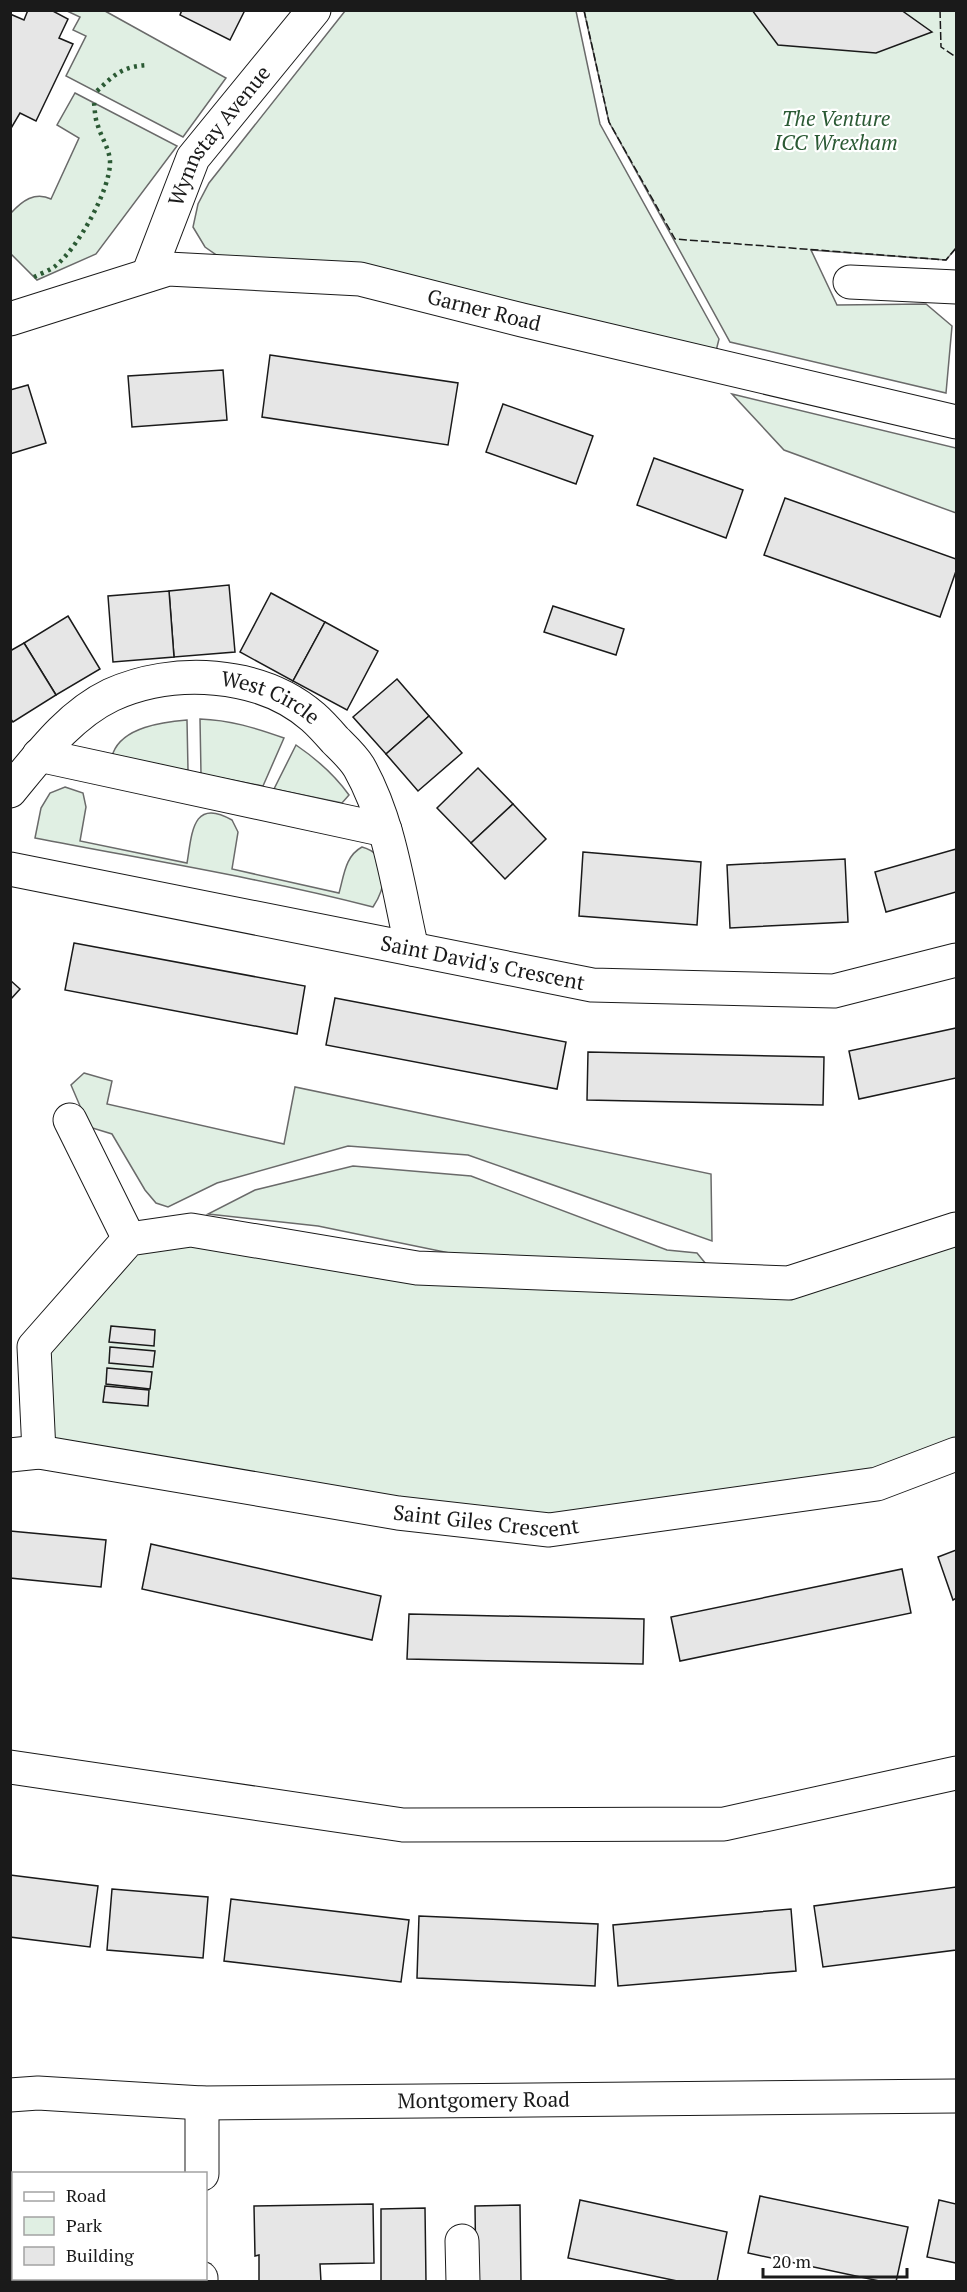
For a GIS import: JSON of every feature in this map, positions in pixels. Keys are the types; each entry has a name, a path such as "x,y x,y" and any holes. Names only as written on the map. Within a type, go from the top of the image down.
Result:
{"street":[{"name":"Wynnstay Avenue","path":"148,275 194,158 314,10"},
{"name":"Garner Road","path":"10,319 168,269 360,279 957,422"},
{"path":"850,282 957,287"},
{"name":"West Circle","path":"10,791 71,721 111,696 155,681 201,676 246,683 280,696 312,716 357,764 374,796 385,830 412,949"},
{"path":"39,755 385,830"},
{"name":"Saint David's Crescent","path":"10,869 592,985 834,991 957,960"},
{"path":"70,1120 129,1239"},
{"path":"25,1453 34,1347 129,1239 191,1230 417,1268 789,1283 957,1229"},
{"name":"Saint Giles Crescent","path":"25,1453 398,1513 549,1530 877,1484 957,1454"},
{"path":"10,1767 403,1825 724,1824 957,1773"},
{"name":"Montgomery Road","path":"10,2095 38,2092 202,2103 957,2096"},
{"path":"202,2103 202,2172"},
{"path":"462,2241 463,2282"}],"green space":[{"path":"67,11 105,11 226,78 183,137 66,76 86,36 73,30 80,17"},
{"path":"345,11 576,11 600,124 719,339 715,355 225,261 205,247 193,227 198,204 209,183"},
{"name":"The Venture ICC Wrexham","path":"584,11 956,11 956,248 946,260 811,250 837,305 926,304 952,326 946,393 730,342 609,122"},
{"path":"75,93 177,146 96,254 37,280 11,254 11,213 29,198 40,196 51,199 79,138 57,125"},
{"path":"732,394 956,448 956,513 784,450"},
{"path":"200,719 243,725 284,738 263,786 201,774"},
{"path":"187,720 188,770 153,771 118,763 113,753 125,737 156,724"},
{"path":"296,745 325,768 343,787 349,795 342,803 274,789"},
{"path":"65,787 83,793 86,807 80,841 187,863 196,822 209,813 219,814 232,820 238,832 232,869 339,893 349,861 362,847 371,851 382,864 383,881 378,899 373,907 247,878 35,838 41,808 50,793"},
{"path":"84,1073 112,1081 107,1104 284,1144 295,1087 711,1174 712,1241 468,1155 348,1146 217,1183 168,1207 156,1203 145,1190 112,1134 89,1127 71,1085"},
{"path":"353,1166 471,1176 667,1250 697,1253 706,1264 459,1255 318,1226 208,1214 255,1190"},
{"path":"956,1229 956,1454 549,1530 39,1452 34,1347 129,1239 417,1268 789,1283"}],"building":[{"path":"28,10 51,10 68,19 59,38 73,44 36,121 20,113 10,130 10,14 24,20"},
{"path":"182,10 245,10 230,40 180,15"},
{"path":"752,10 901,10 932,32 876,53 778,45"},
{"path":"270,355 458,383 448,445 262,417"},
{"path":"223,370 227,420 132,427 128,376"},
{"path":"28,385 46,443 10,454 10,390"},
{"path":"503,404 593,436 576,484 486,452"},
{"path":"654,458 743,490 726,538 637,505"},
{"path":"785,498 956,559 956,571 940,617 764,555"},
{"path":"229,585 235,652 174,657 169,591"},
{"path":"169,591 174,657 113,662 108,596"},
{"path":"271,593 325,622 293,681 240,652"},
{"path":"553,606 624,629 616,655 544,632"},
{"path":"68,616 100,669 56,695 24,643"},
{"path":"325,622 378,651 347,710 293,681"},
{"path":"24,643 56,695 13,722 10,718 10,651"},
{"path":"397,679 429,716 386,754 353,717"},
{"path":"429,716 462,753 418,791 386,754"},
{"path":"478,768 513,804 471,843 437,808"},
{"path":"513,804 546,839 505,879 471,843"},
{"path":"956,849 956,892 886,912 875,872"},
{"path":"583,852 701,862 697,925 579,916"},
{"path":"845,859 848,922 730,928 727,865"},
{"path":"74,943 305,986 297,1034 65,990"},
{"path":"10,980 20,989 10,1000"},
{"path":"335,998 566,1042 557,1089 326,1045"},
{"path":"956,1028 956,1078 859,1099 849,1051"},
{"path":"588,1052 824,1057 823,1105 587,1100"},
{"path":"111,1326 155,1330 154,1346 109,1342"},
{"path":"110,1347 155,1351 153,1367 109,1363"},
{"path":"107,1368 152,1372 150,1389 106,1384"},
{"path":"105,1386 149,1390 148,1406 103,1402"},
{"path":"10,1531 106,1540 101,1587 10,1578"},
{"path":"151,1544 381,1596 372,1640 142,1589"},
{"path":"956,1550 956,1598 953,1600 938,1557"},
{"path":"902,1569 911,1613 680,1661 671,1617"},
{"path":"409,1614 644,1619 643,1664 407,1659"},
{"path":"10,1875 98,1886 90,1947 10,1937"},
{"path":"956,1887 956,1950 823,1967 814,1906"},
{"path":"112,1889 208,1897 203,1958 107,1950"},
{"path":"231,1899 409,1920 401,1982 224,1961"},
{"path":"791,1909 796,1971 618,1986 613,1925"},
{"path":"419,1916 598,1924 595,1986 417,1978"},
{"path":"760,2196 908,2227 896,2282 884,2282 748,2253"},
{"path":"580,2200 727,2232 717,2282 682,2282 568,2258"},
{"path":"939,2200 956,2204 956,2263 927,2257"},
{"path":"373,2204 374,2263 320,2264 321,2282 259,2282 259,2255 255,2256 254,2206"},
{"path":"520,2205 521,2282 476,2282 475,2206"},
{"path":"425,2208 426,2282 381,2282 381,2209"},
{"path":"10,2212 12,2212 12,2271 10,2271"}],"hedge":[{"path":"97,91 120,72 132,67 149,65"},
{"path":"34,277 54,267 73,247 91,218 105,187 110,161 97,123 94,103"}],"fence":[{"path":"584,10 609,122 675,239 946,260 956,248"},
{"path":"940,10 941,47 956,57"}]}
